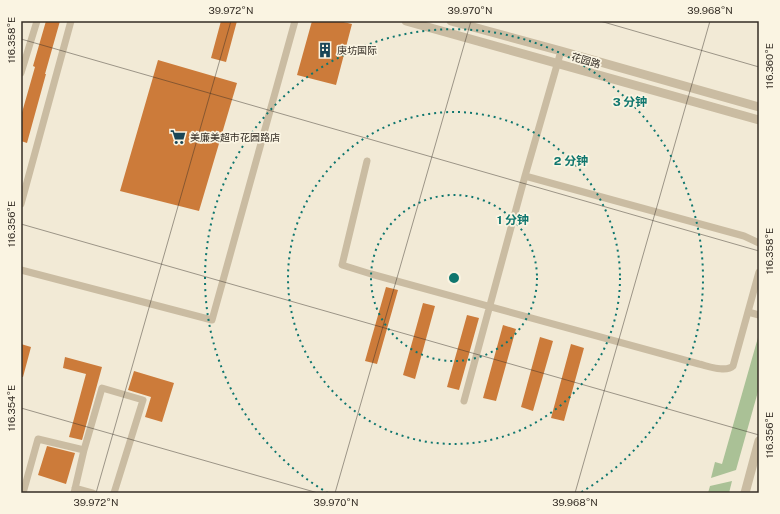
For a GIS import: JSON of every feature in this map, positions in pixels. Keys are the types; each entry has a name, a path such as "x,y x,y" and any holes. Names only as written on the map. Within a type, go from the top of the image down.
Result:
{"street":[{"path":"21,73 37,21"},
{"path":"21,204 71,21"},
{"path":"21,270 212,320 295,21"},
{"name":"花园路","path":"406,21 759,120"},
{"name":"花园路","path":"451,21 759,107"},
{"path":"464,401 525,176 561,51"},
{"path":"623,82 626,69"},
{"path":"367,161 342,265 489,307 699,364 728,370 733,366 759,272"},
{"path":"525,176 744,236 759,243"},
{"path":"748,312 759,315"},
{"path":"93,493 74,490 102,388 143,400 114,493"},
{"path":"23,493 38,439 84,450"},
{"path":"744,493 759,441"}],"green space":[{"path":"759,334 759,388 736,470 711,478 715,462 722,464"},
{"path":"732,481 729,493 708,493 710,486"}],"building":[{"path":"46,21 60,21 27,143 21,141 21,116"},
{"path":"221,21 237,21 226,62 211,58"},
{"name":"庚坊国际","path":"312,21 339,21 352,24 336,85 297,75"},
{"name":"美廉美超市花园路店","path":"158,60 237,83 199,211 120,191"},
{"path":"386,287 398,290 377,364 365,361"},
{"path":"423,303 435,306 415,379 403,375"},
{"path":"467,315 479,318 459,390 447,387"},
{"path":"503,325 516,329 496,401 483,398"},
{"path":"540,337 553,341 533,411 521,407"},
{"path":"21,344 31,347 23,377 21,377"},
{"path":"571,344 584,348 564,421 551,418"},
{"path":"65,357 102,367 82,440 69,437 86,374 63,368"},
{"path":"134,371 174,383 162,422 145,417 151,397 128,390"},
{"path":"47,446 75,453 66,484 38,475"}],"place":[{"name":"庚坊国际","path":"325,50"},
{"name":"美廉美超市花园路店","path":"178,137"}]}
